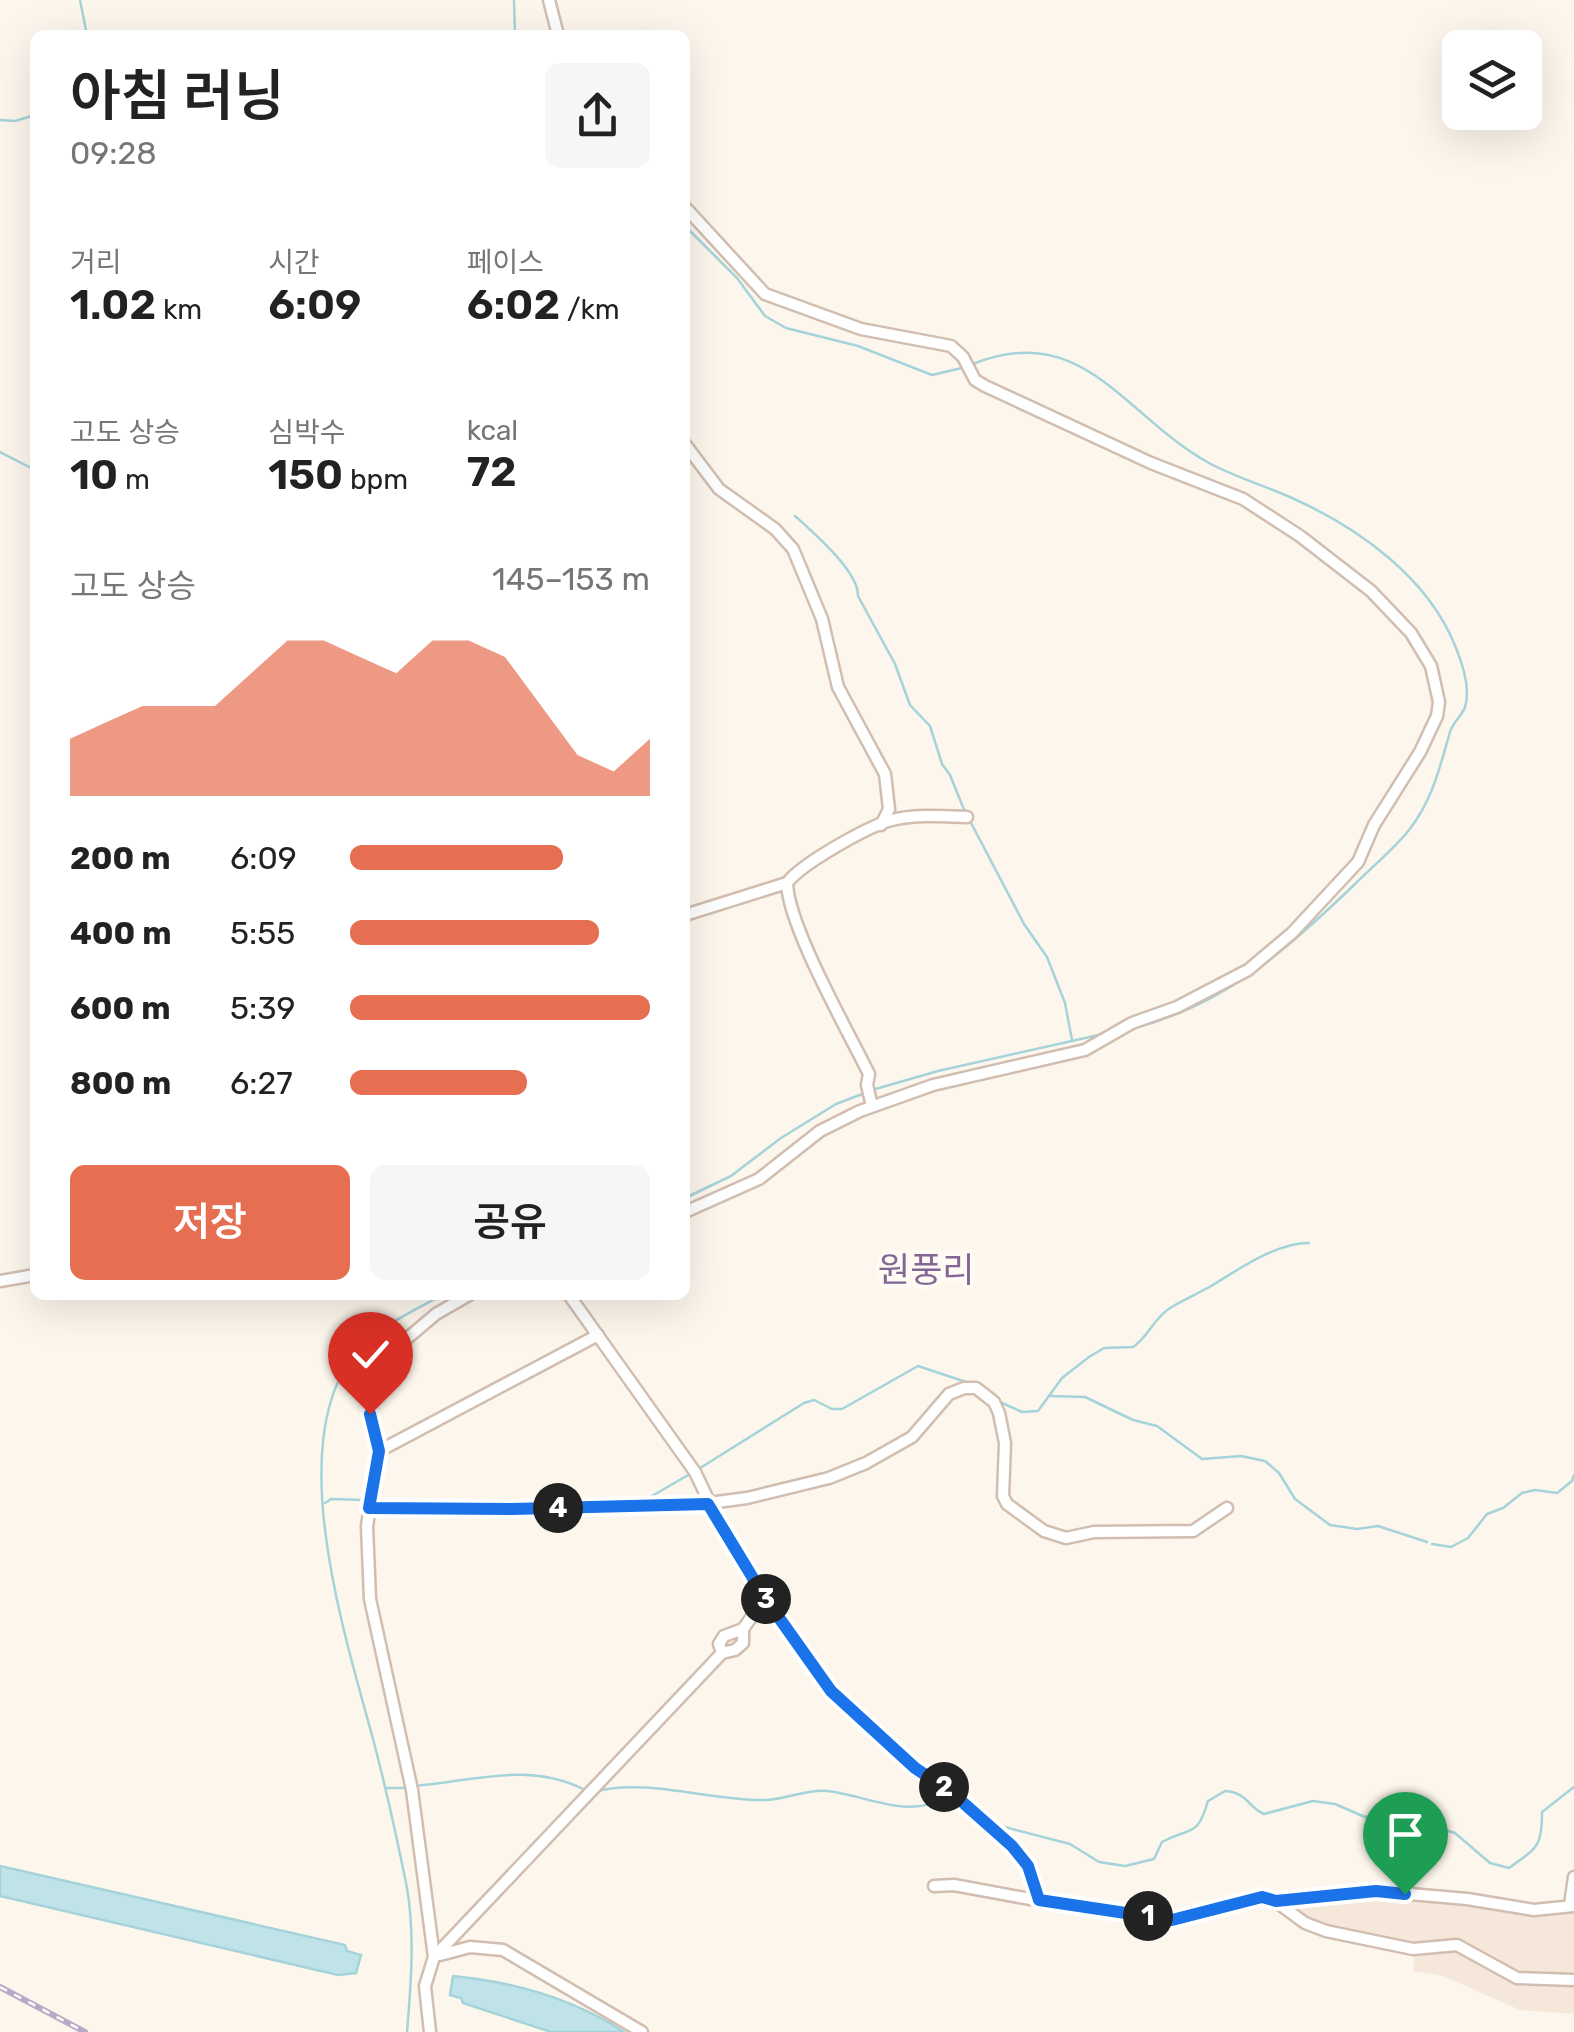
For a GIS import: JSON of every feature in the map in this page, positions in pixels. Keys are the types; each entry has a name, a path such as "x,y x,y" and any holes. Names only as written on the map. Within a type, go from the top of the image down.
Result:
{"street":[{"path":"550,0 557,30"},
{"path":"690,212 765,294 776,300 861,330 951,346 963,357 975,380 1152,463 1243,500 1300,536 1399,617 1422,651 1439,702 1431,732 1379,814 1358,862 1292,933 1248,970 1177,1007 1132,1023 1085,1050 933,1085 872,1106 820,1131 759,1180 690,1210"},
{"path":"690,451 718,489 775,529 793,549 822,619 838,687 884,774 889,808 881,826"},
{"path":"690,913 786,883 815,860 888,821 967,817"},
{"path":"786,883 801,930 869,1074 872,1106"},
{"path":"0,1281 30,1276"},
{"path":"430,2032 425,1986 434,1956 412,1790 370,1600 369,1508 379,1451 370,1402 397,1347 461,1300"},
{"path":"572,1300 695,1472 708,1504 765,1598 841,1702 1012,1846 1028,1866 1039,1900"},
{"path":"379,1451 598,1335"},
{"path":"369,1508 708,1504 790,1489 847,1471 912,1437 949,1394 964,1388 976,1388 994,1402 1005,1442 1003,1496 1007,1504 1044,1532 1066,1538 1094,1532 1194,1531 1226,1508"},
{"path":"434,1956 722,1653 743,1643 744,1629 765,1598"},
{"path":"1276,1901 1376,1891 1466,1898 1534,1910 1572,1905 1574,1877"},
{"path":"934,1886 954,1884 1172,1920 1262,1897 1276,1901 1306,1923 1326,1931 1413,1949 1458,1945 1517,1978 1574,1980"},
{"path":"434,1956 470,1947 503,1950 642,2032"}],"shaded area":[{"path":"1429,1891 1506,1904 1574,1908 1574,2014 1520,2010 1443,1976 1413,1971 1415,1946 1324,1928 1282,1901"}],"water":[{"path":"0,1866 345,1945 347,1951 361,1955 356,1973 338,1975 0,1896"},
{"path":"453,1976 499,1982 542,1994 584,2010 624,2032 551,2032 463,2003 461,1998 450,1995"}],"waterway":[{"path":"80,0 86,30"},
{"path":"514,0 515,30"},
{"path":"0,120 30,116"},
{"path":"690,231 737,278 765,316 786,328 858,346 932,375 966,367"},
{"path":"973,364 1011,353 1045,354 1074,364 1101,380 1209,463 1342,524 1389,558 1428,599 1444,623 1465,677 1465,707 1451,728 1439,771 1417,819 1397,844 1306,930 1253,972 1195,1006 1130,1029"},
{"path":"0,452 30,467"},
{"path":"795,516 834,553 851,576 895,664 910,705 930,726 942,764 965,812"},
{"path":"969,819 1024,924 1047,957 1065,1003 1072,1040"},
{"path":"872,1090 1103,1034"},
{"path":"690,1196 731,1176 781,1138 836,1104 865,1093"},
{"path":"1000,1402 1022,1412 1038,1411 1062,1378 1089,1357 1104,1348 1133,1347 1175,1305 1270,1252 1309,1243"},
{"path":"407,2032 412,1941 407,1888 336,1597 322,1490 323,1439 333,1393 354,1355 383,1329 433,1300"},
{"path":"697,1470 804,1403 814,1400 832,1409 842,1409 918,1366 972,1384"},
{"path":"1050,1396 1085,1397 1133,1420 1157,1426 1202,1459 1241,1456 1265,1461 1279,1473 1295,1499 1330,1525 1357,1529 1378,1526 1427,1542"},
{"path":"645,1500 690,1474"},
{"path":"1432,1544 1451,1547 1468,1538 1487,1514 1503,1508 1522,1493 1557,1493 1574,1475"},
{"path":"325,1503 331,1499 365,1500"},
{"path":"376,1500 392,1503"},
{"path":"415,1786 522,1775 543,1776 585,1790"},
{"path":"597,1791 637,1787 747,1800 828,1791 903,1807 933,1804 948,1797"},
{"path":"960,1793 997,1825 1070,1844 1099,1862 1125,1866 1154,1859 1162,1842 1192,1830 1208,1801 1225,1791 1239,1795 1264,1814 1313,1801 1335,1804 1365,1817 1394,1809 1455,1833 1490,1863 1509,1868 1539,1841 1542,1812 1574,1787"},
{"path":"387,1788 406,1788"}],"railway":[{"path":"0,1987 85,2032"}],"district":[{"name":"원풍리","path":"926,1270"}],"route":[{"path":"370,1414 379,1451 369,1508 708,1504 765,1598 831,1691 915,1768 951,1792 1012,1846 1028,1866 1039,1900 1172,1920 1262,1897 1276,1901 1376,1891 1405,1894"}]}
